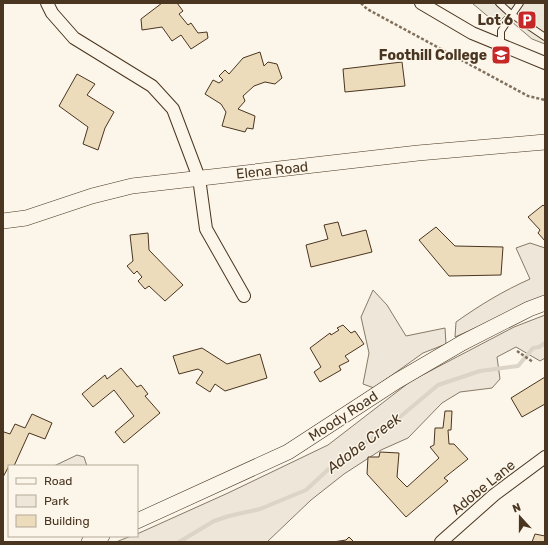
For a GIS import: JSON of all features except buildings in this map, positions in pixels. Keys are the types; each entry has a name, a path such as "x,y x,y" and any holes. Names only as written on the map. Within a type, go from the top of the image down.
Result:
{"street":[{"path":"47,3 52,13 74,38 152,86 173,109 199,178 206,229 244,296"},
{"path":"421,3 455,24 501,46 545,63"},
{"name":"Elena Road","path":"3,221 26,218 92,196 132,186 418,153 545,142"},
{"name":"Moody Road","path":"138,520 288,452 397,381 462,343 529,309 545,303"},
{"name":"Adobe Lane","path":"441,542 494,495 545,457"},
{"path":"89,542 100,537"}],"lane":[{"path":"499,3 511,14 545,37"},
{"path":"501,46 499,36 501,31 511,14 520,3"}],"path":[{"path":"361,3 367,9 528,96 545,100"},
{"path":"517,351 532,362"}],"green space":[{"path":"530,243 545,248 545,297 455,337 456,322 510,288 530,279 516,248"},
{"path":"373,290 387,305 406,336 445,328 446,344 423,353 374,388 363,384 369,353 361,317"},
{"path":"545,315 545,358 540,361 516,347 497,357 500,379 492,388 460,392 442,403 408,438 381,450 344,474 311,500 267,542 116,542 128,537 138,537 138,534 228,493 328,445 411,381 514,327"},
{"path":"77,455 84,457 87,465 56,465"}],"shaded area":[{"name":"Lot 6","path":"472,3 545,3 545,44 532,39 505,16 497,24"}],"waterway":[{"name":"Adobe Creek","path":"179,542 214,521 260,509 306,490 332,466 388,427 438,385 480,371 518,366 533,348 539,347 545,343"}],"place":[{"name":"Lot 6","path":"527,20"},
{"name":"Foothill College","path":"501,55"}]}
